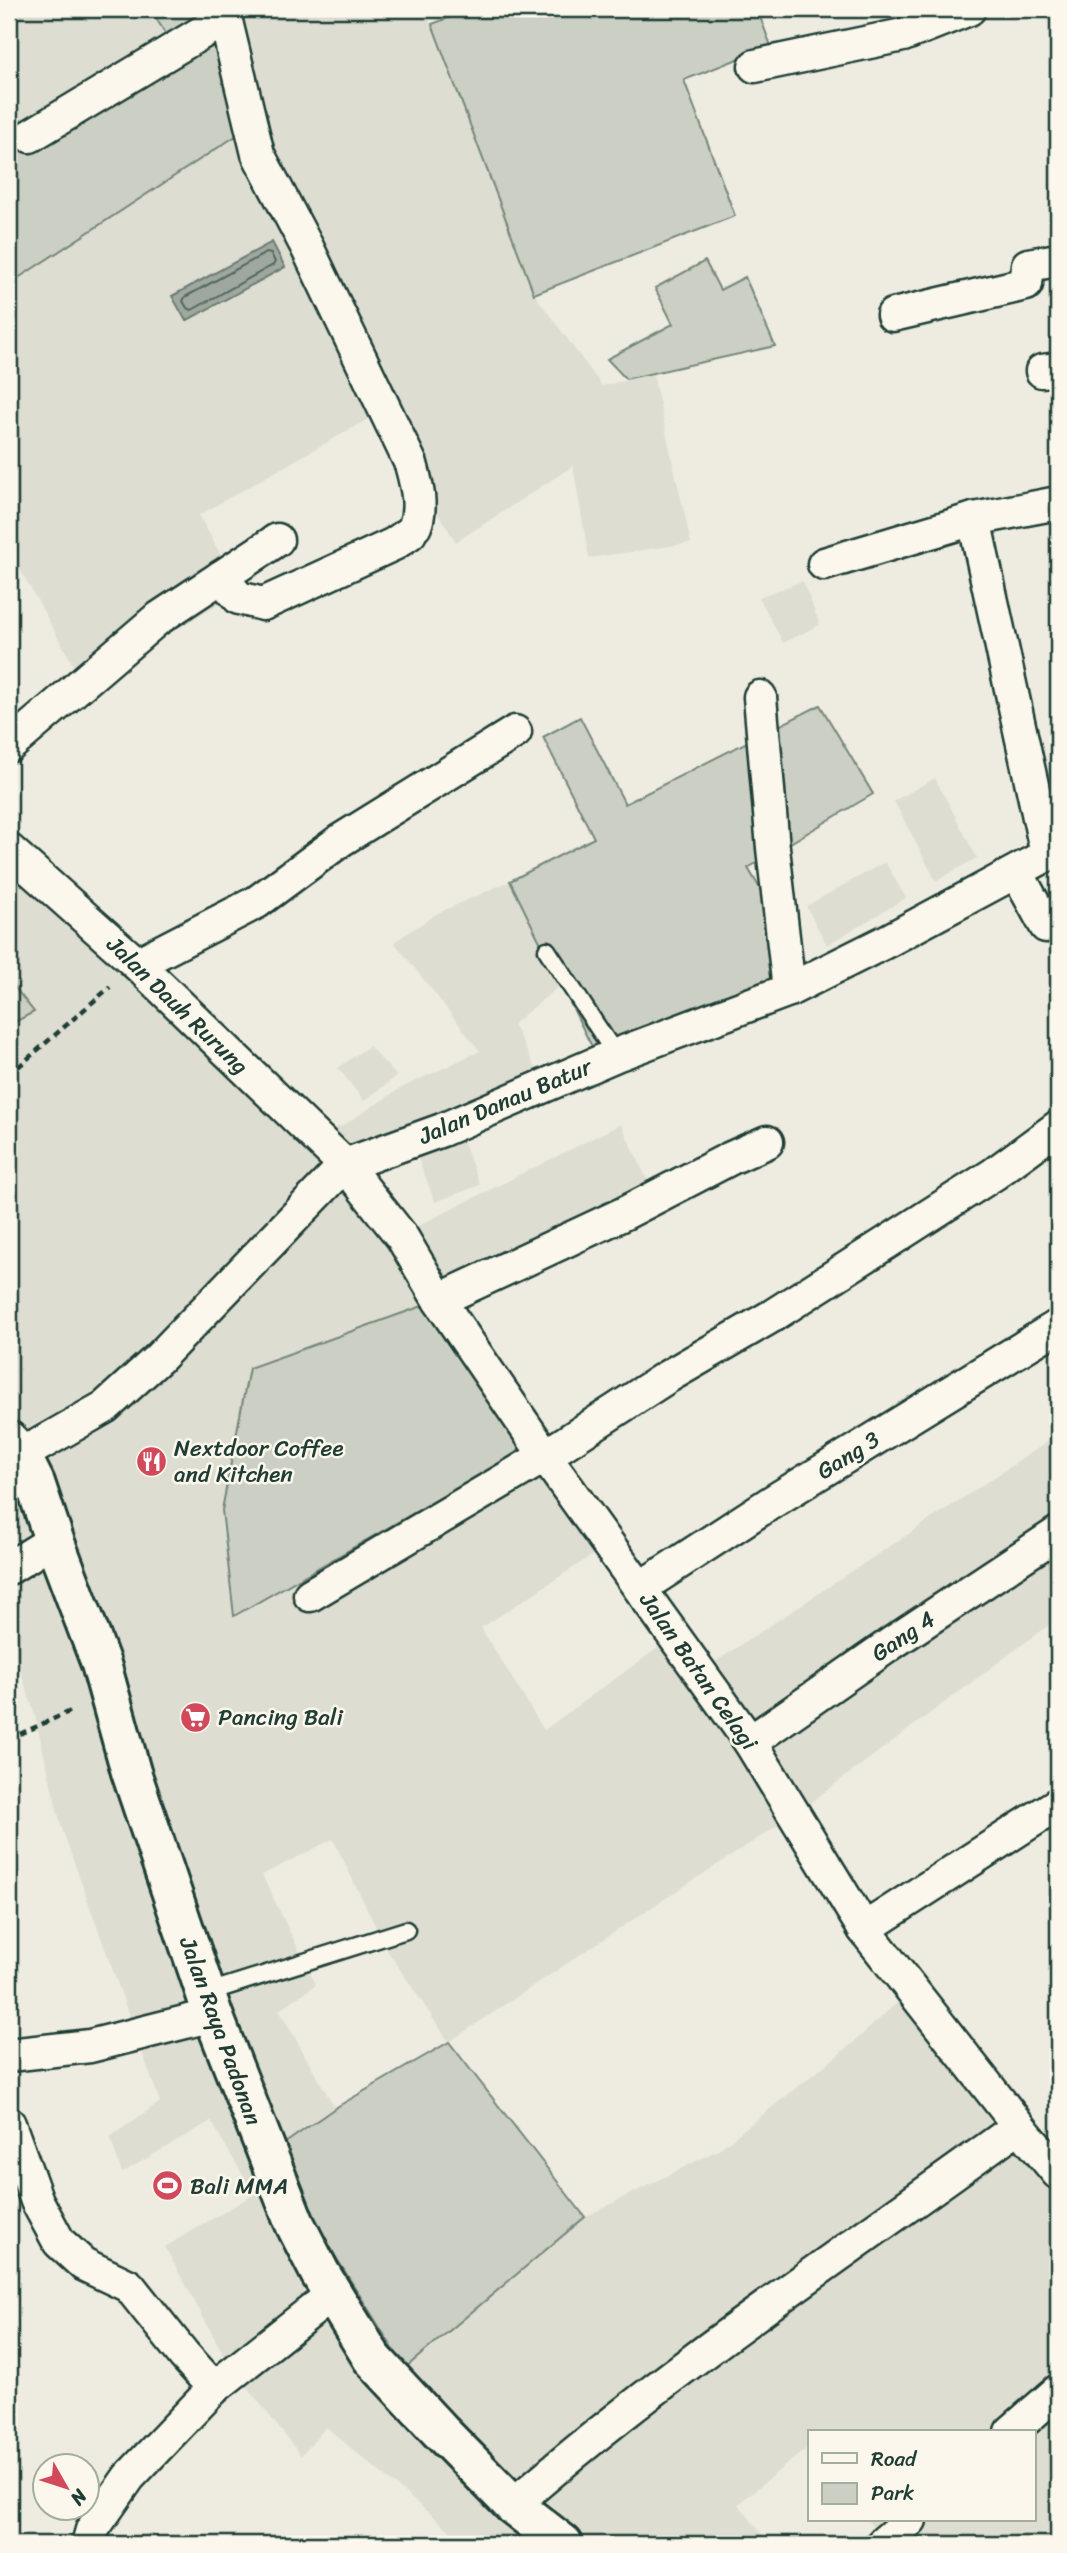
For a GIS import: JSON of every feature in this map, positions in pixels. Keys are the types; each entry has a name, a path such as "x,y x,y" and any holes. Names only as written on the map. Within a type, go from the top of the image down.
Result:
{"main road":[{"name":"Jalan Raya Padonan","path":"15,1448 35,1483 101,1664 131,1772 209,2004 295,2224 372,2358 513,2505 563,2544"}],"street":[{"path":"755,66 903,35 969,9"},
{"path":"30,136 225,13 258,154 313,259 411,464 418,490 418,519 403,539 263,604 239,598 220,577"},
{"path":"893,315 1026,284 1028,265 1058,260"},
{"path":"824,564 974,519 1058,503"},
{"path":"974,519 1053,851"},
{"path":"9,746 156,620 277,540"},
{"path":"760,697 789,990"},
{"path":"136,964 257,902 341,840 515,732"},
{"name":"Jalan Dauh Rurung","path":"9,850 136,964 345,1165"},
{"name":"Jalan Danau Batur","path":"15,1448 105,1407 159,1359 208,1304 345,1165 442,1130 616,1055 789,990 1017,873 1053,851"},
{"path":"1017,873 1046,926"},
{"path":"310,1595 545,1456 667,1377 772,1316 994,1174 1058,1127"},
{"path":"439,1300 625,1213 766,1142"},
{"name":"Jalan Batan Celagi","path":"345,1165 402,1237 439,1300 545,1456 750,1742 864,1929 1058,2173"},
{"name":"Gang 3","path":"640,1588 772,1502 1058,1326"},
{"name":"Gang 4","path":"750,1742 891,1643 1058,1533"},
{"path":"9,1568 54,1540"},
{"path":"864,1929 1058,1804"},
{"path":"9,2055 90,2046 209,2004"},
{"path":"9,2123 37,2201 59,2242 83,2264 129,2286 184,2355 215,2388"},
{"path":"513,2505 573,2453 673,2375 1019,2126"},
{"path":"88,2544 92,2529 129,2477 215,2388 333,2294"},
{"path":"1013,2430 1058,2391"},
{"path":"882,2544 908,2522"}],"lane":[{"path":"547,950 616,1055"},
{"path":"209,2004 405,1930"}],"path":[{"path":"9,1076 136,964"},
{"path":"9,1739 109,1693"}],"shaded area":[{"path":"9,9 150,9 173,45 9,149"},
{"path":"198,9 425,9 534,294 602,386 653,374 691,543 589,558 573,466 456,542 375,415 199,515 241,592 83,682 9,550 9,284 267,115"},
{"path":"803,581 820,625 783,643 759,597"},
{"path":"935,778 977,858 936,881 894,801"},
{"path":"9,848 312,1136 342,1126 401,1088 480,1051 394,942 438,913 510,881 562,984 513,1024 537,1071 454,1119 480,1185 435,1202 413,1145 368,1172 404,1233 621,1124 656,1198 442,1299 605,1547 481,1628 544,1730 666,1642 691,1678 1058,1435 1058,1618 791,1817 449,2042 387,1950 333,1839 262,1875 316,1985 279,2010 335,2108 272,2153 405,2368 585,2217 718,2150 852,2044 902,1998 1058,2161 1058,2534 1054,2538 1058,2544 886,2544 869,2522 1036,2522 1036,2430 808,2430 808,2449 738,2504 770,2544 466,2544 326,2427 301,2456 227,2361 165,2247 254,2194 211,2121 122,2173 110,2137 160,2102 61,1826 34,1712 9,1637 9,1025 33,1012 9,980"},
{"path":"885,862 906,898 827,945 806,906"},
{"path":"369,1046 397,1076 364,1101 338,1068"}],"green space":[{"path":"150,9 198,9 268,115 9,284 9,149 173,45"},
{"path":"472,9 757,9 771,46 684,80 735,216 534,294 432,24"},
{"path":"705,261 720,290 745,277 775,346 626,379 607,359 673,324 655,288"},
{"path":"820,705 873,794 748,868 802,960 609,1075 589,1041 510,881 594,838 543,737 580,717 625,804"},
{"path":"9,980 34,1012 9,1025"},
{"path":"442,1299 536,1443 234,1616 222,1510 249,1368"},
{"path":"449,2042 585,2217 405,2368 271,2153 335,2108"}],"water":[{"path":"272,242 285,267 186,321 172,296"}],"place":[{"name":"Nextdoor Coffee and Kitchen","path":"151,1461"},
{"name":"Pancing Bali","path":"195,1717"},
{"name":"Bali MMA","path":"167,2186"}]}
